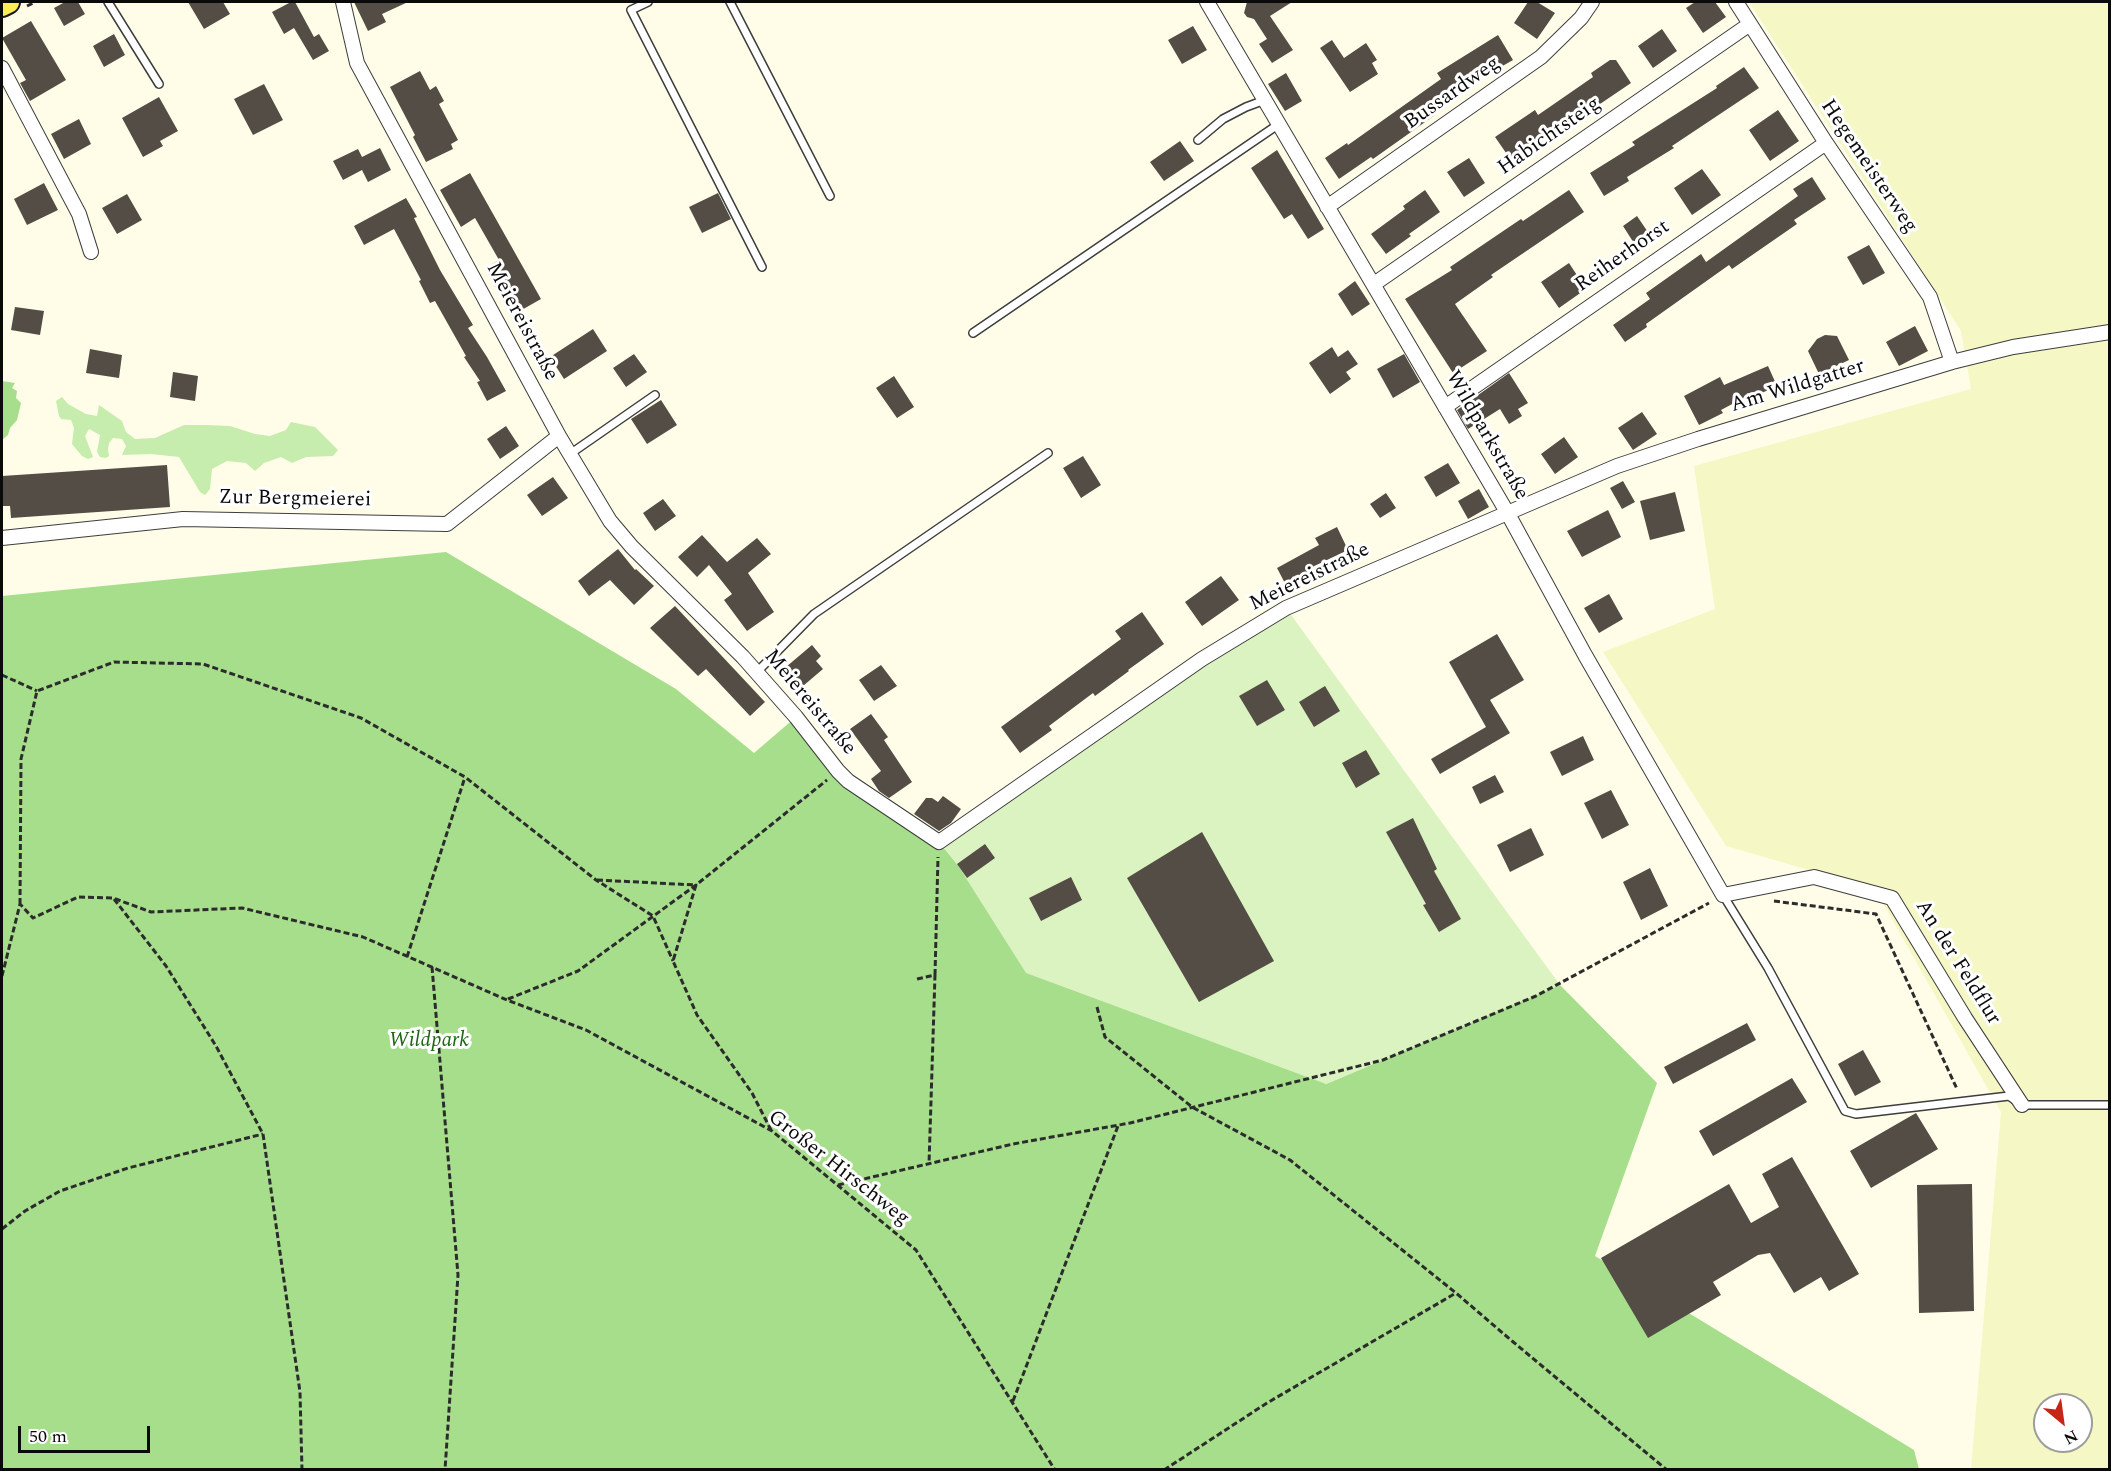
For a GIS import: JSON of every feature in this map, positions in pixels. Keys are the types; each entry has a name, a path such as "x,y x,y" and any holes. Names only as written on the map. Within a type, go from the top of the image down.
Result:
{"main road":[{"path":"2,5 8,2"}],"street":[{"name":"Meiereistraße","path":"342,2 357,63 559,436 610,521 632,547 757,672 848,781 939,842 1202,659 1286,608 1507,512"},
{"name":"Bussardweg","path":"1327,207 1541,57 1581,18 1592,2"},
{"name":"Hegemeisterweg","path":"1736,2 1826,143 1930,297 1952,362"},
{"name":"Wildparkstraße","path":"1214,4 1264,100 1507,512 1585,655 1723,895"},
{"name":"Habichtsteig","path":"1374,284 1750,24"},
{"path":"2,68 79,214 91,252"},
{"name":"Reiherhorst","path":"1445,406 1826,143"},
{"name":"Am Wildgatter","path":"1507,512 1617,466 1952,362 2013,347 2109,332"},
{"name":"Zur Bergmeierei","path":"2,538 183,519 447,524 559,436"},
{"name":"An der Feldflur","path":"1723,895 1814,877 1892,898 1965,1018 2022,1105"}],"lane":[{"path":"108,2 159,84"},
{"path":"648,2 631,10 762,267"},
{"path":"730,2 830,196"},
{"path":"1198,140 1223,119 1264,100"},
{"path":"973,333 1279,124"},
{"path":"570,454 656,395"},
{"path":"757,672 814,614 1048,453"},
{"path":"1723,895 1768,968 1845,1111 1856,1114 2008,1096 2022,1105 2109,1105"}],"path":[{"path":"2,675 37,691 114,662 203,664 361,718 465,777 596,880 653,916 697,1015 752,1093 772,1131"},
{"path":"2,976 21,904 21,759 37,691"},
{"path":"507,1000 578,971 696,885 838,771"},
{"path":"407,957 465,777"},
{"path":"929,1164 939,842"},
{"path":"596,880 696,885"},
{"path":"674,961 696,885"},
{"path":"838,1185 1013,1144 1118,1126 1383,1060 1536,996 1723,895"},
{"name":"Großer Hirschweg","path":"21,904 33,918 78,897 113,898 151,912 242,908 363,937 507,1000 586,1030 772,1131 916,1250 1055,1470"},
{"path":"113,898 166,966 216,1046 263,1134 300,1392 302,1470"},
{"path":"1770,901 1876,914 1962,1102"},
{"path":"432,967 458,1275 445,1470"},
{"path":"917,979 935,975"},
{"path":"1097,1007 1105,1037 1192,1107 1290,1160 1456,1293 1667,1470"},
{"path":"1013,1402 1118,1126"},
{"path":"2,1229 25,1211 60,1191 128,1168 263,1134"},
{"path":"1164,1470 1267,1403 1456,1293"}],"green space":[{"path":"1749,2 2109,2 2109,1469 1971,1469 2001,1112 1875,889 1726,846 1603,652 1715,609 1694,466 1971,389 1961,331"},
{"path":"2,381 15,383 12,388 17,391 16,398 21,403 17,420 2,440"},
{"path":"62,397 68,404 86,414 97,416 99,405 122,421 126,432 135,439 155,438 184,425 230,426 270,436 286,430 291,422 315,427 338,450 333,456 306,457 292,463 281,457 264,463 255,471 246,463 227,461 212,469 210,489 205,495 200,492 179,457 151,454 122,455 126,446 122,439 113,438 109,443 109,456 100,457 97,452 100,435 89,429 85,436 93,457 88,459 82,456 72,444 74,428 71,420 61,419 59,416 56,401"},
{"name":"Wildpark","path":"446,552 676,689 754,753 796,717 838,771 939,842 957,864 1326,1084 1560,985 1657,1083 1595,1256 1914,1450 1919,1469 2,1470 2,596"},
{"path":"1286,608 1560,985 1326,1084 1026,973 957,864 939,842"}],"building":[{"path":"65,2 78,2 85,14 64,26 54,8"},
{"path":"188,2 223,2 230,14 204,29"},
{"path":"295,2 314,37 319,34 329,51 313,60 294,28 284,34 272,12"},
{"path":"354,2 408,2 382,14 386,22 368,31"},
{"path":"1247,2 1292,2 1270,16 1293,50 1272,63 1259,44 1267,39 1254,19 1247,17 1244,13"},
{"path":"1528,2 1537,2 1555,13 1537,39 1514,23"},
{"path":"1695,2 1715,2 1726,17 1703,33 1686,8"},
{"path":"31,21 66,80 30,101 20,83 26,80 2,38"},
{"path":"1193,26 1207,50 1182,64 1168,40"},
{"path":"1662,29 1677,51 1653,68 1638,46"},
{"path":"114,34 125,55 104,67 93,46"},
{"path":"1498,35 1513,60 1492,72 1491,70 1432,110 1435,115 1373,159 1371,157 1339,179 1325,158 1347,143 1348,145 1441,79 1437,73"},
{"path":"1332,40 1344,58 1366,43 1377,60 1372,63 1378,74 1350,92 1320,48"},
{"path":"1610,60 1616,60 1631,83 1513,163 1495,137 1535,110 1538,115 1593,77 1591,73"},
{"path":"1744,67 1759,88 1672,146 1674,148 1627,177 1629,181 1604,196 1590,173 1635,145 1632,142 1717,88 1716,86"},
{"path":"420,71 430,90 436,86 444,101 439,104 458,140 451,144 453,149 426,162 390,87"},
{"path":"1286,73 1302,101 1285,111 1268,84"},
{"path":"264,84 283,120 253,135 234,99"},
{"path":"159,97 178,131 160,141 163,146 143,157 122,118"},
{"path":"1778,110 1799,141 1770,161 1749,130"},
{"path":"79,119 91,144 64,159 51,134"},
{"path":"1180,141 1194,161 1164,181 1150,162"},
{"path":"380,148 391,170 368,182 362,170 343,180 333,161 358,149 362,157"},
{"path":"1277,150 1324,229 1308,239 1292,214 1284,219 1251,168"},
{"path":"1469,158 1485,183 1464,197 1447,172"},
{"path":"1702,169 1721,195 1692,215 1674,188"},
{"path":"470,173 541,299 511,316 485,268 499,260 475,218 461,227 440,190"},
{"path":"1812,177 1826,199 1794,220 1797,224 1732,269 1729,265 1646,324 1647,327 1625,342 1613,325 1650,299 1646,293 1701,254 1706,262 1798,196 1793,189"},
{"path":"44,183 58,210 27,225 14,199"},
{"path":"1425,190 1440,212 1386,254 1371,234 1405,209 1403,206"},
{"path":"1569,190 1584,212 1491,275 1493,277 1455,304 1487,351 1453,373 1405,299 1452,270 1450,267 1521,219 1523,221"},
{"path":"718,193 731,219 702,233 689,207"},
{"path":"127,194 142,220 117,234 102,208"},
{"path":"406,198 417,217 414,218 440,270 473,325 468,328 506,391 487,401 477,382 480,381 464,357 466,356 435,301 430,303 419,281 421,280 394,229 364,245 354,226"},
{"path":"1637,216 1654,241 1639,251 1623,226"},
{"path":"1869,245 1885,273 1863,285 1847,257"},
{"path":"1569,263 1586,289 1559,308 1541,282"},
{"path":"1355,281 1370,304 1352,316 1338,294"},
{"path":"15,307 44,311 40,335 11,330"},
{"path":"1915,326 1928,351 1899,366 1886,342"},
{"path":"593,329 607,351 564,379 550,357"},
{"path":"1825,335 1837,336 1849,360 1819,374 1808,351 1817,339"},
{"path":"1332,347 1338,357 1348,350 1358,364 1346,372 1351,379 1330,394 1309,363"},
{"path":"90,349 122,355 119,378 86,373"},
{"path":"634,354 647,372 626,387 613,368"},
{"path":"1404,354 1420,382 1393,398 1377,369"},
{"path":"1768,366 1777,386 1755,396 1753,393 1721,410 1723,413 1699,425 1684,396 1720,377 1724,385"},
{"path":"173,372 198,376 195,401 170,397"},
{"path":"1509,373 1528,403 1518,409 1522,416 1509,424 1500,409 1468,429 1457,410"},
{"path":"894,376 914,407 897,418 876,388"},
{"path":"661,400 677,425 647,444 631,419"},
{"path":"1642,412 1657,434 1633,450 1618,428"},
{"path":"506,426 519,446 500,459 487,439"},
{"path":"1564,437 1578,457 1555,474 1541,454"},
{"path":"1083,456 1101,485 1081,498 1063,468"},
{"path":"1448,463 1460,483 1436,497 1424,477"},
{"path":"167,465 170,507 11,518 10,506 2,506 2,476"},
{"path":"553,477 568,498 542,516 527,495"},
{"path":"1623,481 1635,502 1622,509 1610,488"},
{"path":"1479,489 1489,507 1468,519 1458,501"},
{"path":"1675,492 1685,531 1650,540 1640,501"},
{"path":"1386,493 1396,508 1380,518 1370,504"},
{"path":"663,499 676,516 655,531 643,513"},
{"path":"1608,510 1621,537 1582,557 1567,531"},
{"path":"1337,527 1348,550 1308,569 1313,578 1289,591 1277,568 1319,545 1315,538"},
{"path":"702,535 727,562 757,538 771,554 748,573 774,612 747,631 724,600 732,594 709,565 697,577 678,557"},
{"path":"618,549 635,570 654,586 634,605 610,580 589,596 578,581"},
{"path":"1221,576 1239,600 1202,626 1185,602"},
{"path":"1609,594 1623,619 1599,633 1584,608"},
{"path":"675,606 765,702 750,716 706,669 698,676 650,628"},
{"path":"1142,612 1164,644 1095,696 1093,693 1049,726 1052,730 1020,753 1001,727 1121,639 1115,631"},
{"path":"1497,634 1524,680 1490,700 1510,733 1440,774 1431,759 1486,727 1449,662"},
{"path":"812,645 821,656 816,661 823,669 803,686 786,667"},
{"path":"881,665 897,686 874,701 859,680"},
{"path":"1267,680 1285,710 1257,726 1239,696"},
{"path":"1325,686 1340,711 1314,727 1299,702"},
{"path":"871,714 888,737 884,740 912,782 889,798 879,791 871,779 881,771 850,729"},
{"path":"1583,736 1594,760 1562,776 1550,752"},
{"path":"1366,750 1380,774 1356,788 1342,763"},
{"path":"1495,775 1504,792 1480,804 1472,787"},
{"path":"1611,790 1629,825 1602,839 1584,803"},
{"path":"943,796 961,809 951,823 939,831 914,814 926,798 932,798 938,802"},
{"path":"1413,818 1437,869 1434,871 1461,919 1439,932 1386,832"},
{"path":"1531,828 1544,855 1510,872 1497,845"},
{"path":"1202,832 1274,961 1199,1002 1127,878"},
{"path":"985,844 995,858 967,878 957,864"},
{"path":"1650,868 1668,906 1641,920 1623,882"},
{"path":"1071,877 1082,900 1041,921 1029,898"},
{"path":"1747,1023 1756,1040 1673,1084 1664,1067"},
{"path":"1863,1050 1881,1082 1855,1096 1838,1064"},
{"path":"1792,1078 1807,1102 1713,1156 1699,1131"},
{"path":"1916,1113 1938,1149 1871,1188 1850,1151"},
{"path":"1792,1157 1859,1274 1829,1291 1821,1277 1794,1293 1770,1253 1758,1255 1713,1282 1721,1295 1648,1338 1601,1258 1729,1184 1751,1223 1779,1207 1762,1174"},
{"path":"1972,1184 1974,1311 1919,1313 1917,1185"}]}
